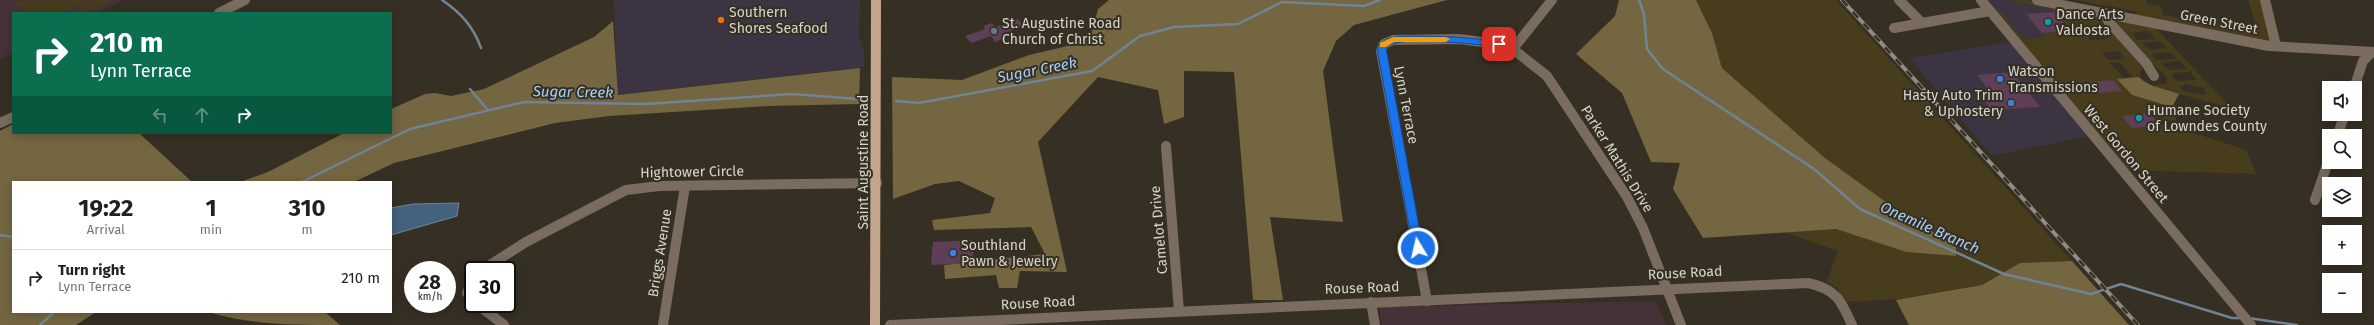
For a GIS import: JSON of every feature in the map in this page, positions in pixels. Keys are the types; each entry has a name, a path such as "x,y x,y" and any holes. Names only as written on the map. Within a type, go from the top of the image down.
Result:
{"main road":[{"name":"Saint Augustine Road","path":"875,325 877,183 876,0"}],"street":[{"path":"221,12 245,0"},
{"path":"1512,50 1552,0"},
{"path":"1899,0 1922,23"},
{"name":"West Gordon Street","path":"1981,0 2251,325"},
{"name":"Green Street","path":"2037,0 2276,46 2373,52"},
{"path":"2264,0 2276,46"},
{"path":"1894,28 1990,11"},
{"path":"2105,14 2108,21 2146,63 2154,76"},
{"name":"Lynn Terrace","path":"1427,301 1382,48 1386,42 1393,40 1455,40 1499,44 1512,50"},
{"name":"Parker Mathis Drive","path":"1512,50 1533,64 1546,76 1558,91 1626,197 1643,228 1681,325"},
{"path":"2356,81 2363,61 2373,52"},
{"path":"0,123 12,117"},
{"name":"Camelot Drive","path":"1166,146 1179,311"},
{"path":"2315,200 2326,169"},
{"name":"Hightower Circle","path":"496,261 526,242 626,190 641,187 877,183"},
{"name":"Briggs Avenue","path":"663,325 684,186"},
{"name":"Rouse Road","path":"890,325 1808,283 1825,286 1833,290 1838,296 1852,325"},
{"path":"1371,302 1376,325"},
{"path":"489,313 504,325"}],"shaded area":[{"path":"0,0 123,0 98,12 12,12 12,53 0,59"},
{"path":"89,0 64,12 26,12 12,1"},
{"path":"96,0 112,0 87,12 71,12"},
{"path":"614,0 860,0 859,37 864,51 864,67 617,95"},
{"path":"1109,0 1447,0 1354,25 1336,41 1323,71 1343,222 1270,217 1283,300 1253,300 1234,72 1184,71 1184,117 1164,124 1158,90 1098,77 1038,142 1067,272 1020,271 1017,288 999,288 996,275 945,279 944,265 1045,254 1031,227 934,230 932,220 990,213 995,198 959,181 935,184 893,199 892,77 962,80 1029,55 1076,44 1091,35 1098,9"},
{"path":"1619,0 1696,0 1712,33 1722,68 1825,158 1915,223 1956,243 1956,256 1906,252 1836,229 1703,238 1673,189 1680,163 1651,162 1622,93 1576,54 1615,16"},
{"path":"1696,0 1836,0 2072,261 2020,263 1982,285 1903,299 1845,302 1838,289 1827,281 1838,251 1784,232 1836,229 1906,252 1956,256 1956,243 1915,223 1825,158 1722,68 1712,33"},
{"path":"1984,0 2027,0 2052,5 2078,35 2016,39"},
{"path":"2006,0 2027,0 2094,14 2140,62 2142,68 2139,77 2118,79 2132,95 2172,107 2176,120 2161,121 2169,131 2185,130 2246,150 2256,174 2125,170 1996,12 2000,11 2024,39 2045,37 2042,33 2071,30 2051,9","holes":["2103,31 2107,39 2090,40 2084,33","2120,51 2124,59 2108,60 2102,53","2116,62 2121,64 2133,77 2124,78 2110,63"]},
{"path":"2076,0 2146,0 2147,4 2162,7 2163,15 2220,24 2244,32 2243,28 2257,29 2248,0 2260,0 2270,39 2268,42 2136,17 2135,13 2139,12"},
{"path":"613,21 618,95 860,68 859,104 769,106 609,116 555,123 394,163 356,181 243,181 268,172 342,134 392,134 392,109 425,94 435,93 451,96 484,89 594,37"},
{"path":"2117,21 2153,25 2231,108 2179,94 2167,89 2159,89 2155,85 2166,84 2167,77 2147,59 2115,23","holes":["2149,31 2156,39 2137,40 2132,33","2160,41 2167,48 2150,50 2141,43","2170,52 2176,59 2156,60 2152,55 2154,55 2153,53","2180,61 2187,69 2169,70 2161,63","2190,72 2197,80 2177,81 2172,76 2174,75 2172,73","2184,84 2204,88 2206,95 2182,91 2180,86 2184,86"]},
{"path":"2012,42 2088,136 1992,156 1909,58"},
{"path":"2139,77 2143,81 2153,86 2179,94 2172,107 2132,95 2117,79"},
{"path":"12,125 12,134 140,134 191,181 12,181 12,313 94,313 76,325 0,325 0,131"},
{"path":"2072,261 2129,325 1909,325 1896,300 1982,285 2020,263"},
{"path":"1656,301 1666,325 1382,325 1379,307"},
{"path":"212,313 326,313 340,325 257,322"}],"water":[{"path":"459,203 457,216 392,235 392,208 413,204"}],"building":[{"name":"Dance Arts Valdosta","path":"2054,12 2071,31 2042,33 2026,14"},
{"name":"St. Augustine Road Church of Christ","path":"1018,19 1024,26 1002,34 1005,38 995,42 991,36 971,43 965,36 985,29 983,26 992,23 995,27"},
{"path":"2013,72 2040,107 1991,110 1983,98 1995,98 1977,75"},
{"path":"2113,80 2122,91 2086,94 2077,83"},
{"name":"Humane Society of Lowndes County","path":"2149,113 2161,126 2132,128 2122,116"},
{"name":"Southland Pawn & Jewelry","path":"974,240 973,263 931,265 933,242"}],"waterway":[{"path":"442,0 461,15 466,21 478,40 481,48"},
{"name":"Sugar Creek","path":"896,101 919,103 1092,71 1140,36 1174,27 1238,24 1282,2 1364,6 1380,0"},
{"name":"Onemile Branch","path":"1639,0 1644,14 1647,49 1663,69 1814,169 1860,209 2004,274 2091,294 2121,284 2232,318 2241,318"},
{"path":"470,89 487,109"},
{"name":"Sugar Creek","path":"304,181 410,129 524,102 646,104 792,94 859,99"},
{"name":"Sugar Creek","path":"0,235 12,237"},
{"path":"40,325 53,313"},
{"name":"Onemile Branch","path":"2248,318 2297,325"}],"railway":[{"path":"1842,0 2138,325"}],"slow traffic":[{"path":"1383,45 1386,42 1393,40 1446,39"}],"place":[{"name":"Southern Shores Seafood","path":"721,20"},
{"name":"Dance Arts Valdosta","path":"2048,22"},
{"name":"St. Augustine Road Church of Christ","path":"994,31"},
{"name":"Watson Transmissions","path":"2000,79"},
{"name":"Hasty Auto Trim & Uphostery","path":"2011,103"},
{"name":"Humane Society of Lowndes County","path":"2139,118"},
{"name":"Southland Pawn & Jewelry","path":"953,253"}],"route":[{"path":"1418,248 1381,54 1382,48 1386,42 1393,40 1415,39 1455,40 1499,44"}]}
